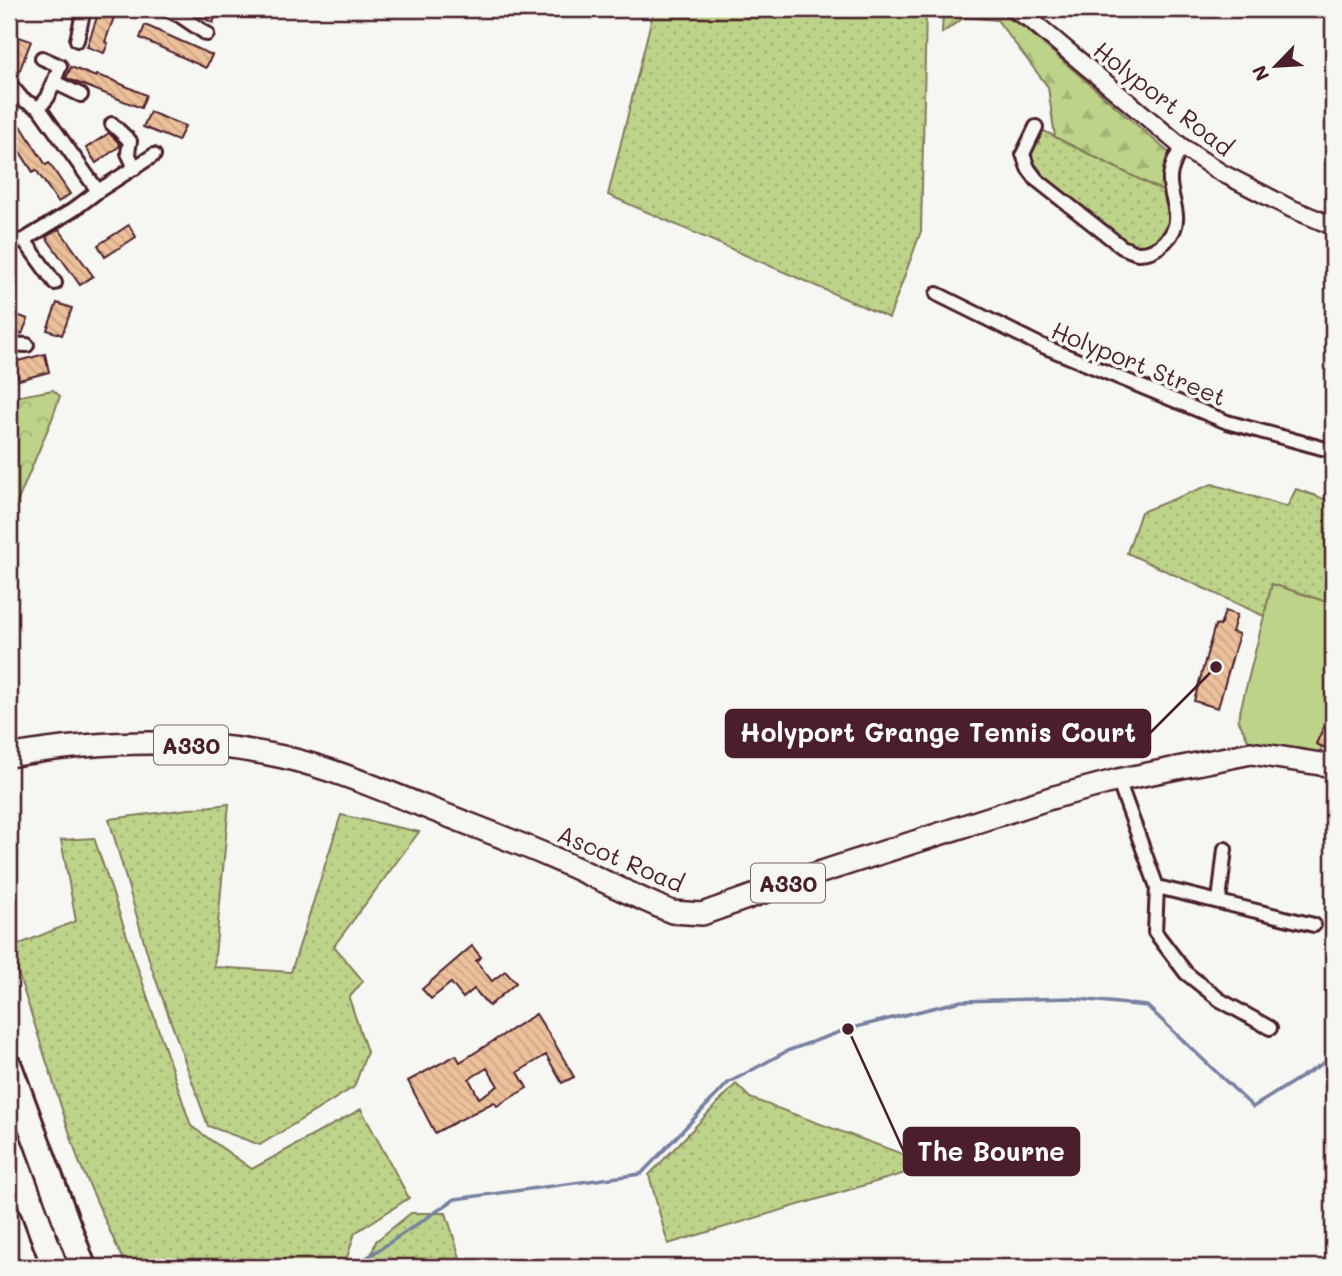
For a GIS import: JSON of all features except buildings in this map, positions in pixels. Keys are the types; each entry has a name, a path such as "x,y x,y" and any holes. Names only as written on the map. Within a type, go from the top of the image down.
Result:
{"highway":[{"path":"9,1066 83,1267"},
{"path":"9,1144 55,1267"},
{"path":"9,1173 41,1267"},
{"path":"59,1202 96,1267"}],"main road":[{"name":"Ascot Road","path":"9,756 76,746 146,743 214,747 292,759 345,775 491,831 672,912 702,914 812,875 1118,780 1251,753 1333,766"}],"street":[{"path":"77,40 84,9"},
{"path":"166,9 181,12 207,34"},
{"name":"Holyport Road","path":"1013,9 1031,20 1182,147 1220,172 1290,208 1333,226"},
{"path":"39,108 48,97 60,66 43,58"},
{"path":"54,82 81,95"},
{"path":"9,83 23,100 39,108 98,191"},
{"path":"112,124 130,141 128,153 135,168"},
{"path":"1036,127 1023,153 1028,168 1037,180 1122,247 1136,253 1152,251 1165,242 1174,230 1176,216 1170,179 1172,164 1182,147"},
{"path":"9,242 24,240 74,210 154,155"},
{"path":"24,240 55,283"},
{"name":"Holyport Street","path":"937,294 1038,344 1227,422 1333,451"},
{"path":"9,344 27,345"},
{"path":"1118,780 1157,887 1155,932 1186,973 1220,1000 1270,1028"},
{"path":"1219,901 1225,849"},
{"path":"1157,887 1314,925"}],"green space":[{"path":"654,9 926,9 921,231 889,318 608,195"},
{"path":"943,9 992,9 1026,29 1174,157 1165,192 1055,137 1048,87 997,20 965,17 942,33"},
{"path":"1036,127 1171,196 1174,230 1165,242 1136,253 1037,180 1023,154"},
{"path":"53,390 60,396 9,522 9,398"},
{"path":"1212,484 1287,507 1296,489 1333,502 1333,604 1272,584 1264,616 1127,553 1141,512"},
{"path":"1272,584 1333,604 1333,723 1318,755 1251,745 1238,720"},
{"path":"229,804 214,967 291,972 341,815 419,832 334,946 363,981 349,998 367,1052 354,1087 260,1145 208,1126 151,966 109,819"},
{"path":"94,838 191,1126 252,1169 361,1109 409,1198 355,1233 344,1267 126,1267 79,1162 10,948 76,921 61,840"},
{"path":"736,1084 750,1098 908,1156 919,1169 668,1244 649,1175"},
{"path":"411,1213 446,1213 463,1267 367,1267 376,1241"}],"waterway":[{"path":"358,1267 359,1263 455,1199 641,1174 728,1083 787,1051 848,1029 961,1001 1069,998 1147,1006 1253,1107 1333,1057"}],"place":[{"name":"Holyport Grange Tennis Court","path":"1216,667"},
{"name":"The Bourne","path":"848,1029"}]}
